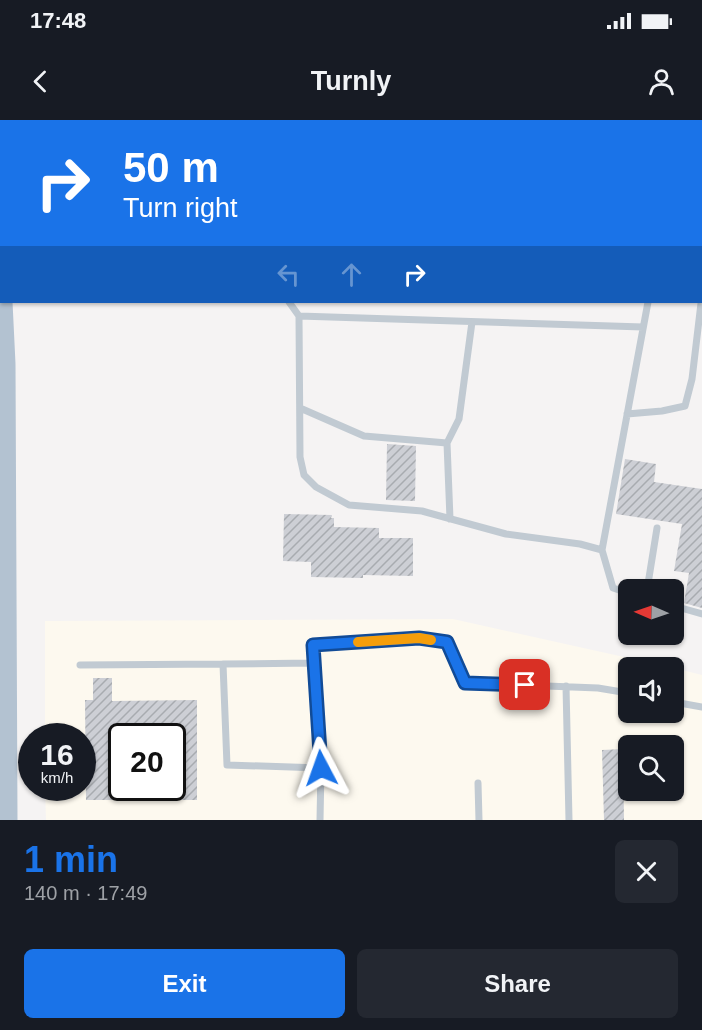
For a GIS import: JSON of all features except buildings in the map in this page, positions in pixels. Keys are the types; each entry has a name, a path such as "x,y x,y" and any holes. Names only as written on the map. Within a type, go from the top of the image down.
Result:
{"main road":[{"path":"2,303 5,364 7,820"}],"lane":[{"path":"290,303 299,316 300,457 304,475 316,486 349,505 422,511 506,534 602,549"},
{"path":"618,590 613,588 602,549 648,303"},
{"path":"627,414 662,411 685,406 692,379 700,303"},
{"path":"299,316 643,327"},
{"path":"450,519 447,443 459,419 472,322"},
{"path":"300,408 364,436 447,443"},
{"path":"649,579 657,528"},
{"path":"684,609 702,614"},
{"path":"320,820 321,768 313,645 419,638 447,642 465,683 566,686 618,691"},
{"path":"80,665 314,663"},
{"path":"223,664 227,765 321,768"},
{"path":"566,686 569,820"},
{"path":"684,704 702,707"},
{"path":"478,783 480,820"}],"shaded area":[{"path":"453,619 624,657 618,657 618,723 684,723 684,670 702,675 702,820 46,820 45,801 96,801 96,723 45,723 45,621"}],"slow traffic":[{"path":"358,642 419,638 431,640"}],"route":[{"path":"321,768 313,645 419,638 447,642 465,683 525,685"}]}
